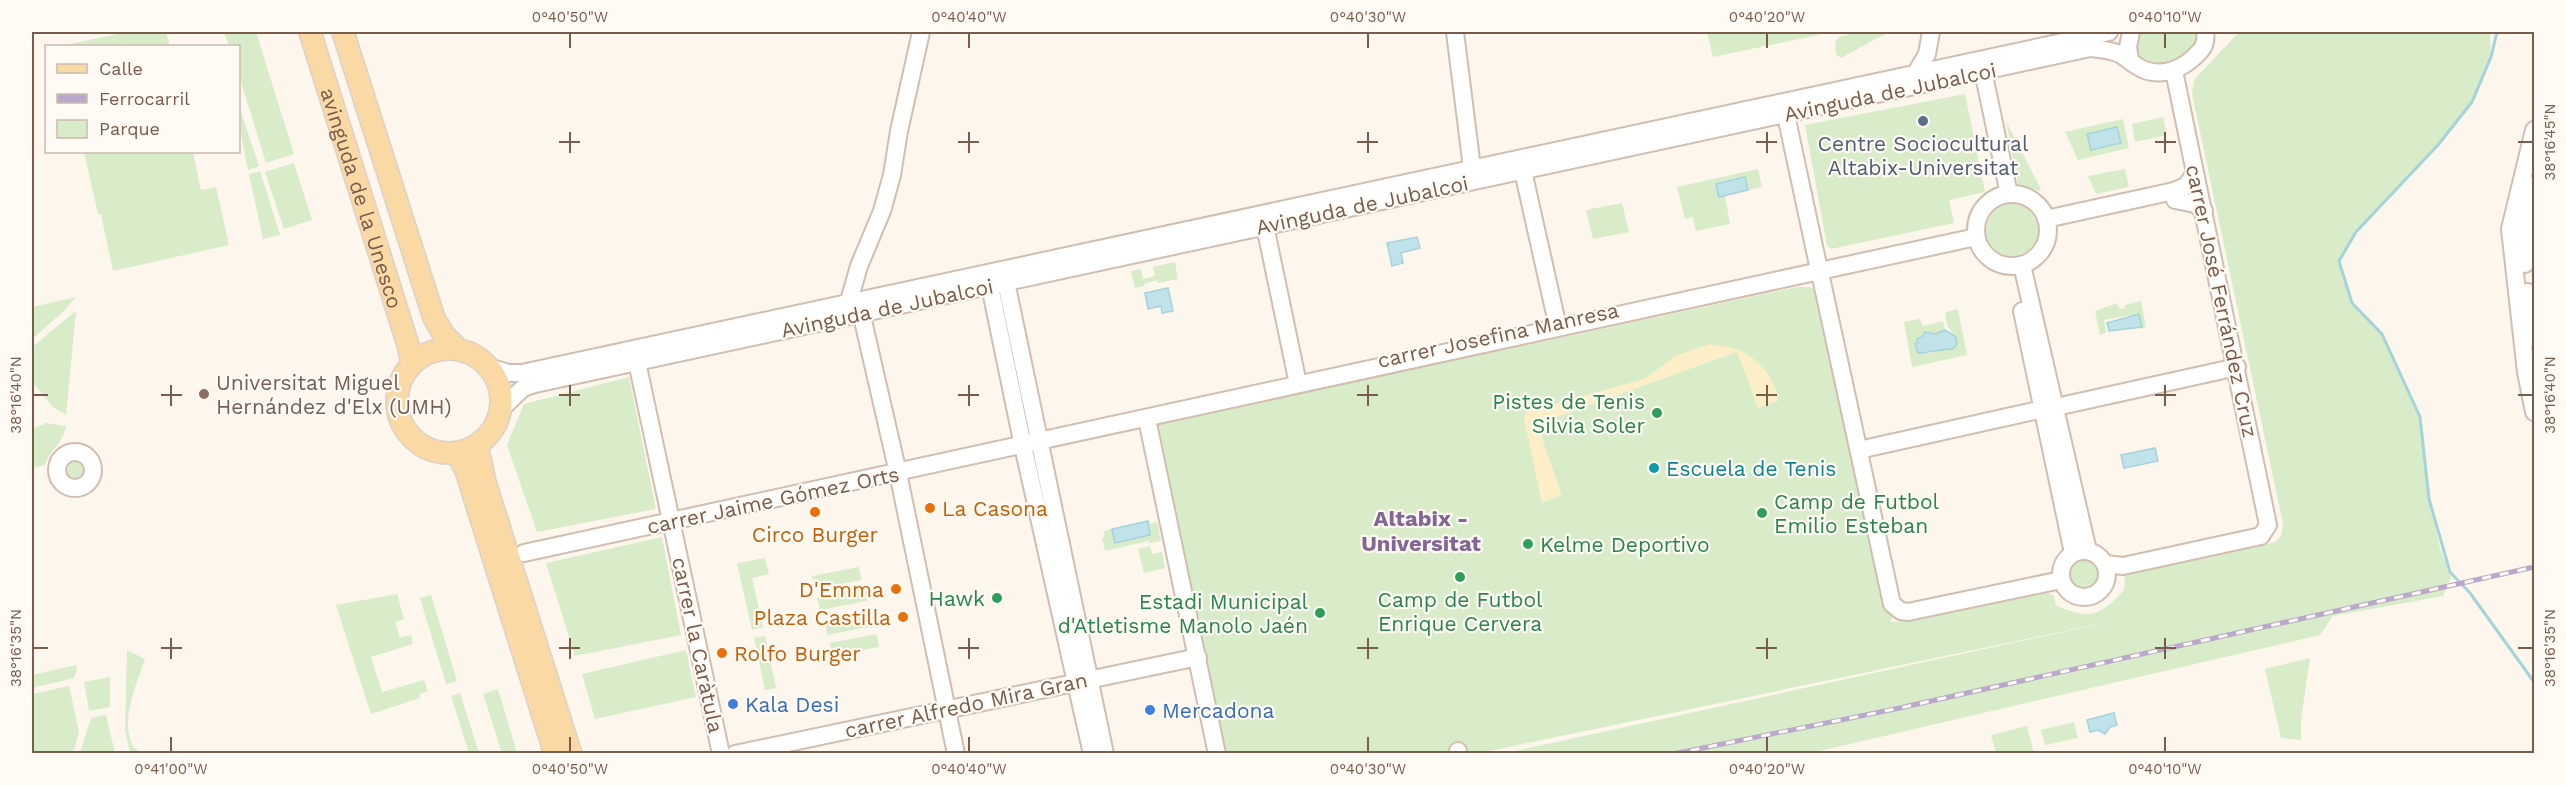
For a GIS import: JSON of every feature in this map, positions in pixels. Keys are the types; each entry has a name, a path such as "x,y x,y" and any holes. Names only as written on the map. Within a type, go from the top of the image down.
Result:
{"main road":[{"name":"avinguda de la Unesco","path":"310,32 402,322 412,364"},
{"name":"avinguda de la Unesco","path":"343,32 434,318 444,335 458,349"},
{"path":"458,349 478,357 489,367 500,387 501,408 497,423 487,437 477,445 457,453 441,452 416,441 406,431 399,416 398,388 412,364 432,351 458,349"},
{"path":"477,445 485,482 571,753"},
{"path":"457,453 466,471 555,753"}],"street":[{"path":"921,32 892,175 882,210 859,266 855,307 898,473 956,753"},
{"path":"1455,32 1472,168"},
{"name":"Avinguda de Jubalcoi","path":"501,408 523,388 855,307 1472,168 2109,32"},
{"path":"2130,60 2128,47 2131,32"},
{"path":"2174,71 2186,65 2206,37 2219,32"},
{"path":"1930,39 1932,55 1940,62 1950,65"},
{"path":"1916,73 1930,39"},
{"name":"Avinguda de Jubalcoi","path":"489,367 509,373 522,373 855,307 998,284 2090,48 2117,53 2144,69 2158,72 2174,71"},
{"name":"carrer José Ferrández Cruz","path":"2105,564 2123,566 2261,536 2267,530 2269,519 2174,71"},
{"path":"1978,72 2004,195"},
{"path":"1786,115 1892,604 1908,612 2061,580"},
{"path":"2535,130 2510,229 2526,372 2535,412"},
{"path":"1523,171 1557,323"},
{"path":"2047,223 2174,191 2186,186 2195,173"},
{"path":"2535,185 2524,224 2529,249 2535,339"},
{"path":"2004,195 2025,196 2032,201 2047,223 2045,244 2041,251 2018,265 1994,262 1986,256 1976,233 1979,215 1984,207 2004,195"},
{"path":"2047,223 2175,200 2202,202"},
{"path":"1265,226 1298,379"},
{"name":"carrer Josefina Manresa","path":"1033,441 1147,418 1976,233"},
{"path":"2018,265 2081,552"},
{"name":"carrer Josefina Manresa","path":"1033,441 1298,379 1819,269"},
{"path":"998,284 1083,681 1092,753"},
{"name":"carrer la Caràtula","path":"637,362 721,753"},
{"path":"1859,450 2237,367"},
{"path":"1147,418 1217,753"},
{"name":"carrer Jaime Gómez Orts","path":"524,553 898,473 1033,441"},
{"path":"2081,552 2101,558 2105,564 2107,578 2104,585 2094,595 2086,598 2070,594 2061,580 2062,564 2081,552"},
{"name":"carrer Alfredo Mira Gran","path":"735,753 1198,657"},
{"path":"1083,681 1105,753"}],"green space":[{"path":"127,32 166,32 170,45 66,45"},
{"path":"224,32 256,32 294,154 266,163 240,79 240,45 229,45"},
{"path":"1707,32 1818,32 1819,35 1713,57"},
{"path":"1857,32 1889,32 1841,58 1836,54 1835,42 1839,37"},
{"path":"2139,32 2195,32 2197,44 2184,57 2169,64 2152,63 2135,56 2136,34"},
{"name":"Kelme Deportivo","path":"2490,32 2491,57 2472,102 2438,145 2356,232 2339,261 2352,303 2382,334 2420,417 2429,499 2440,548 2451,577 2443,596 2333,616 2320,635 1811,753 1506,753 2127,618 1480,753 1227,753 1154,425 1797,287 1810,287 1817,290 1896,613 1890,622 1911,621 2045,591 2054,596 2056,605 2077,613 2093,613 2108,606 2124,590 2125,575 2275,542 2281,536 2283,524 2192,94 2194,80 2238,33"},
{"path":"1965,94 1985,192 1949,200 1954,223 1831,249 1827,246 1805,125"},
{"path":"240,109 259,166 248,170 240,129"},
{"path":"2163,117 2167,135 2135,142 2132,124"},
{"path":"2123,119 2129,148 2078,160 2065,132"},
{"path":"2006,121 2041,189 2039,191 2018,184"},
{"path":"84,153 193,153 201,190 216,187 229,245 113,271 101,214 98,214"},
{"path":"294,163 312,220 284,229 265,172"},
{"path":"1758,169 1762,187 1748,190 1744,177 1725,195 1730,224 1696,231 1693,217 1685,219 1677,187"},
{"path":"2125,169 2129,187 2096,194 2088,176"},
{"path":"260,171 280,235 263,239 249,174"},
{"path":"1622,203 1629,232 1593,239 1586,210"},
{"path":"2012,204 2026,208 2034,216 2038,230 2034,244 2026,252 2012,256 1998,252 1990,244 1986,230 1990,216 1998,208"},
{"path":"1175,262 1178,279 1158,283 1157,280 1135,288 1131,271 1141,269 1143,279 1155,276 1153,267"},
{"path":"76,297 64,311 32,339 32,307"},
{"path":"2141,301 2146,327 2141,329 2138,314 2104,320 2106,333 2100,335 2095,311 2117,303 2120,309 2125,308 2125,305"},
{"path":"1958,309 1967,355 1912,367 1904,322 1920,319 1923,326 1943,321 1945,330 1938,334 1923,335 1917,350 1929,354 1941,349 1953,349 1957,340 1947,324 1946,312"},
{"path":"76,311 66,415 53,407 32,382 32,347"},
{"path":"629,377 656,509 537,532 507,445 524,404"},
{"path":"46,423 66,426 65,432 45,465 32,468 32,429"},
{"path":"75,457 84,461 88,470 84,479 75,483 66,479 62,470 66,461"},
{"path":"1157,522 1161,541 1150,543 1149,541 1105,551 1102,538 1105,537 1104,532 1101,532 1112,529 1115,543 1150,534 1148,524"},
{"path":"662,537 681,635 575,656 546,563"},
{"path":"1150,546 1152,554 1162,552 1165,568 1144,573 1138,549"},
{"path":"2086,556 2099,562 2105,575 2099,588 2086,594 2073,588 2067,575 2073,562"},
{"path":"765,558 769,574 752,578 763,627 752,630 737,563"},
{"path":"859,567 861,580 814,589 812,576"},
{"path":"865,588 867,601 820,610 817,597"},
{"path":"397,594 404,619 395,622 400,638 411,635 413,644 371,657 382,692 424,680 428,691 419,694 420,698 371,714 336,605"},
{"path":"431,595 457,681 446,684 420,598"},
{"path":"872,613 874,626 827,635 825,622"},
{"path":"877,634 879,647 832,656 830,643"},
{"path":"765,636 776,688 765,690 754,638"},
{"path":"127,650 145,659 131,703 128,726 134,748 143,753 130,753 125,730"},
{"path":"686,650 696,697 595,719 582,674"},
{"path":"2310,658 2301,720 2301,740 2281,738 2265,669"},
{"path":"76,665 74,678 32,688 32,675"},
{"path":"110,677 110,707 89,711 84,682"},
{"path":"69,686 79,732 73,753 34,753 32,694"},
{"path":"498,689 517,753 502,753 483,694"},
{"path":"460,693 479,753 469,753 451,696"},
{"path":"106,715 115,753 80,753 91,718"},
{"path":"2074,722 2078,738 2045,745 2041,730"},
{"path":"2027,726 2034,753 1996,753 1991,735"}],"sand":[{"path":"1710,344 1736,349 1753,358 1770,378 1778,401 1758,408 1737,352 1537,424 1562,495 1542,503 1524,419 1526,412 1644,379 1677,355"}],"water":[{"path":"2117,127 2121,143 2091,150 2087,134"},
{"path":"1745,177 1748,190 1719,197 1716,184"},
{"path":"1417,237 1420,248 1401,253 1403,263 1392,266 1387,243"},
{"path":"1168,288 1173,311 1162,313 1161,306 1148,309 1145,293"},
{"path":"2139,314 2142,327 2109,331 2107,323"},
{"path":"1945,330 1956,337 1957,344 1953,349 1918,353 1915,344 1925,332 1935,334"},
{"path":"2155,448 2158,461 2124,468 2121,455"},
{"path":"1148,521 1150,535 1115,543 1112,529"},
{"path":"2114,713 2117,725 2110,727 2105,734 2098,730 2090,732 2087,720"}],"waterway":[{"path":"2497,32 2491,57 2472,102 2438,145 2356,232 2339,261 2352,303 2382,334 2420,417 2429,499 2450,572 2470,593 2534,682"}],"railway":[{"path":"1673,754 1895,709 2534,567"}],"place":[{"name":"Centre Sociocultural Altabix-Universitat","path":"1923,121"},
{"name":"Universitat Miguel Hernández d'Elx (UMH)","path":"204,394"},
{"name":"Pistes de Tenis Silvia Soler","path":"1657,413"},
{"name":"Escuela de Tenis","path":"1654,468"},
{"name":"La Casona","path":"930,508"},
{"name":"Circo Burger","path":"815,512"},
{"name":"Camp de Futbol Emilio Esteban","path":"1762,513"},
{"name":"Kelme Deportivo","path":"1528,544"},
{"name":"Camp de Futbol Enrique Cervera","path":"1460,577"},
{"name":"D'Emma","path":"896,589"},
{"name":"Hawk","path":"997,598"},
{"name":"Estadi Municipal d'Atletisme Manolo Jaén","path":"1320,613"},
{"name":"Plaza Castilla","path":"903,617"},
{"name":"Rolfo Burger","path":"722,653"},
{"name":"Kala Desi","path":"733,704"},
{"name":"Mercadona","path":"1150,710"}],"district":[{"name":"Altabix - Universitat","path":"1421,530"}]}
